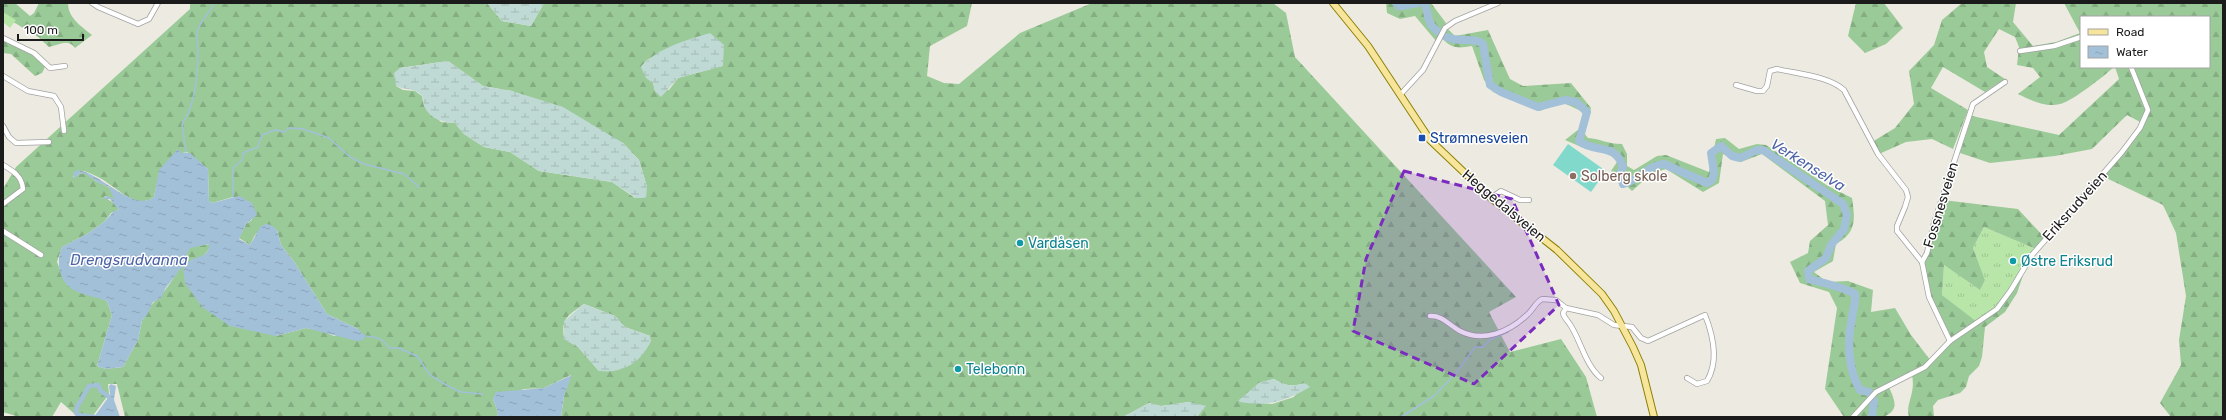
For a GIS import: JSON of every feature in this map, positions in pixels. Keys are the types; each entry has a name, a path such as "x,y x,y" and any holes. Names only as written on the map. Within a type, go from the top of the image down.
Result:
{"main road":[{"name":"Heggedalsveien","path":"1333,3 1368,46 1430,140 1491,198 1570,262 1602,294 1622,325 1641,365 1654,417"}],"street":[{"path":"92,3 138,24 149,19 158,3"},
{"path":"1400,95 1423,70 1441,34 1455,21 1498,3"},
{"path":"2020,51 2054,46 2080,37"},
{"path":"3,38 34,54 50,68 65,66"},
{"name":"Eriksrudveien","path":"1853,417 1871,397 1881,389 1925,367 1950,341 1991,314 2002,303 2032,255 2108,170 2140,128 2148,110 2131,68"},
{"path":"1736,85 1763,91 1767,86 1770,71 1777,69 1830,82 1838,85 1844,90 1878,154 1906,190 1908,197 1897,226 1897,231 1922,262"},
{"path":"3,76 28,91 54,96 61,107 64,131"},
{"name":"Fossnesveien","path":"1950,341 1947,332 1931,305 1922,262 1927,253 1934,223 1973,104 2005,82"},
{"path":"3,126 9,137 16,143 49,142"},
{"path":"3,165 16,173 22,181 23,189 3,204"},
{"path":"1491,198 1501,191 1520,200 1529,200"},
{"path":"3,231 41,255"},
{"path":"1430,316 1439,317 1458,330 1472,336 1487,336 1510,328 1520,321 1542,299 1556,300 1566,308 1598,315 1614,325 1632,327 1641,338 1648,342 1706,315 1713,344 1714,356 1712,368 1708,379 1704,382 1693,382 1687,378"},
{"path":"1566,308 1563,313 1564,317 1572,326 1590,363 1601,378"}],"highlighted area":[{"path":"1404,171 1512,199 1559,305 1474,384 1353,331 1366,259"}],"green space":[{"path":"3,3 15,3 30,16 34,13 39,3 68,3 70,13 73,17 92,35 75,48 69,43 49,47 37,36 3,16"},
{"path":"190,3 487,3 502,21 531,26 544,3 972,3 967,26 930,46 927,76 944,83 959,84 1020,33 1092,3 1273,3 1286,13 1295,57 1516,297 1489,312 1510,352 1561,339 1586,377 1597,417 1193,417 1198,415 1189,402 1161,406 1149,403 1123,417 561,417 564,396 571,375 544,388 524,389 493,399 498,413 497,417 125,417 117,384 108,384 109,394 92,417 78,417 61,402 52,417 19,417 3,412 3,189 16,167 190,9","holes":["688,40 722,66 678,78 669,90 655,91 653,83 641,67 647,60","448,61 483,86 512,91 623,143 639,160 647,187 635,198 612,182 539,171 510,152 484,147 464,134 455,123 441,122 424,106 422,96 415,91 403,90 396,86 400,68","187,152 208,169 209,201 212,203 233,197 252,203 252,220 246,224 239,238 250,245 255,235 266,224 277,230 281,245 295,263 327,314 358,329 334,336 322,331 306,328 276,336 191,260 204,255 208,251 210,244 190,247 170,284 152,304 146,316 142,320 138,340 123,367 106,369 97,366 112,315 107,301 65,281 57,262 62,247 87,234 104,222 111,213 119,210 114,203 104,197 106,196 113,200 115,197 111,189 84,173 79,174 74,178 73,176 84,171 100,178 136,201 148,200 154,197 160,175 166,162 178,154","584,304 615,316 625,327 650,336 599,371 578,347 564,339 563,332 565,321","1274,379 1289,385 1305,383 1294,397 1272,404 1239,401 1259,383"]},
{"path":"487,3 544,3 531,26 502,21"},
{"path":"1386,3 1431,3 1446,23 1436,41 1415,16 1400,19 1387,13"},
{"path":"1856,3 1884,3 1903,28 1886,44 1865,53 1848,36"},
{"path":"1962,3 2016,3 2013,22 2033,46 2056,42 2080,33 2080,68 2113,68 2096,82 2066,102 2055,105 2038,103 2018,94 2040,77 2033,68 2017,65 2019,47 2015,37 1999,29 1984,52 1987,67 2005,79 1985,92 1943,67 1931,88 1968,110 1953,149 1932,139 1906,142 1879,154 1872,142 1895,128 1914,104 1909,71 1934,45 1942,20"},
{"path":"2064,3 2223,3 2223,417 2171,417 2160,403 2181,365 2179,340 2186,296 2176,233 2163,205 2102,176 2142,123 2127,115 2092,149 2055,156 1990,163 1960,153 1972,116 2059,135 2119,79 2115,68 2210,68 2210,16 2080,16 2080,33"},
{"path":"3,12 16,20 10,28 3,22"},
{"path":"1445,26 1455,36 1488,30 1510,79 1523,86 1571,83 1591,108 1584,133 1588,138 1622,144 1627,154 1627,166 1634,170 1657,156 1666,155 1709,172 1716,139 1725,138 1739,149 1757,144 1766,145 1828,186 1852,198 1854,218 1851,230 1843,240 1836,244 1833,261 1814,272 1827,282 1848,281 1873,290 1871,312 1895,308 1911,335 1931,361 1950,341 1932,304 1924,265 1943,200 2018,209 2045,238 2036,249 1984,227 1973,248 1985,280 1980,290 1944,265 1942,295 1977,322 2001,303 2028,261 2017,293 2005,312 1985,327 1982,357 1979,366 1969,376 1966,387 1960,393 1938,400 1933,406 1934,417 1909,417 1908,408 1913,388 1912,375 1888,385 1894,399 1894,407 1889,414 1883,417 1844,417 1825,389 1837,308 1829,292 1800,283 1790,262 1808,253 1810,241 1828,225 1825,201 1762,154 1741,162 1723,154 1719,183 1703,192 1666,169 1652,173 1632,191 1611,171 1619,159 1614,151 1586,149 1565,140 1579,129 1583,112 1562,102 1540,111 1493,92 1484,80 1472,46 1454,47 1447,43 1440,36"},
{"path":"710,33 724,45 723,66 678,78 661,97 655,91 653,83 646,78 641,67 648,60 664,50 682,42"},
{"path":"3,39 35,56 45,67 42,73 35,76 11,54 3,53"},
{"path":"448,61 483,86 512,91 563,107 623,143 639,160 647,187 646,198 636,198 612,182 539,171 510,152 484,147 464,134 455,123 441,121 429,114 420,93 396,86 394,73 400,68"},
{"path":"1984,227 2036,249 2000,302 1977,323 1942,295 1944,265 1980,290 1985,280 1973,248"},
{"path":"584,304 615,316 625,327 650,336 651,341 642,355 630,365 616,371 599,371 578,347 564,339 564,321"},
{"path":"1274,379 1289,385 1305,383 1310,387 1293,396 1276,402 1259,404 1240,402 1239,400 1259,383"},
{"path":"1189,402 1206,406 1198,416 1193,417 1123,417 1149,403 1161,406"}],"shaded area":[{"path":"1568,144 1606,171 1591,192 1553,165"}],"water":[{"name":"Drengsrudvanna","path":"177,150 180,150 181,153 190,153 208,169 209,201 212,203 239,196 252,203 257,215 246,224 239,239 250,245 261,226 266,224 271,225 277,230 281,245 295,263 327,314 358,329 365,336 363,340 357,341 306,328 276,336 230,326 202,307 185,283 183,267 191,260 206,253 209,248 209,244 190,248 185,258 185,263 165,289 161,298 153,302 147,315 142,320 138,340 123,367 106,369 97,366 112,315 107,301 80,293 67,285 61,275 59,258 62,247 87,234 104,222 114,211 119,210 110,199 102,199 107,196 114,199 109,187 99,183 84,173 79,174 74,179 73,173 78,170 88,173 127,197 146,201 154,197 159,170"},
{"path":"572,375 564,396 561,417 497,417 498,413 493,399 496,392 544,388"},
{"path":"111,384 116,386 114,400 120,417 94,417 110,395 109,386"}],"waterway":[{"path":"186,152 182,124 190,108 195,89 198,60 197,32 199,26 214,3"},
{"path":"1392,3 1397,10 1406,5"},
{"name":"Verkenselva","path":"1398,3 1402,6 1419,3"},
{"name":"Verkenselva","path":"1424,3 1430,24 1439,33 1454,39 1473,40 1483,44 1490,85 1501,92 1538,107 1565,100 1576,102 1587,112 1579,141 1585,145 1610,151 1615,154 1620,159 1623,167 1620,174 1623,184 1633,180 1653,167 1664,164 1707,183 1712,180 1714,173 1711,153 1721,146 1732,156 1740,158 1757,150 1763,150 1843,204 1847,215 1844,229 1831,245 1826,258 1808,271 1809,279 1840,287 1855,294 1855,303 1849,336 1851,364 1860,390 1869,392 1874,401 1872,417"},
{"path":"233,197 233,168 242,160 243,153 258,147 262,135 275,130 285,132 289,128 303,129 329,138 350,157 364,164 404,174 419,187"},
{"path":"1401,417 1434,396 1457,372 1475,347 1483,347 1491,339 1508,332"},
{"path":"365,336 379,339 389,348 398,348 417,356 430,375 448,386 461,392 483,394"},
{"path":"95,417 78,415 76,413 77,407 89,386 98,385 101,391 109,397"}],"place":[{"name":"Strømnesveien","path":"1422,138"},
{"name":"Solberg skole","path":"1573,176"},
{"name":"Vardåsen","path":"1020,243"},
{"name":"Østre Eriksrud","path":"2013,261"},
{"name":"Telebonn","path":"958,369"}]}
